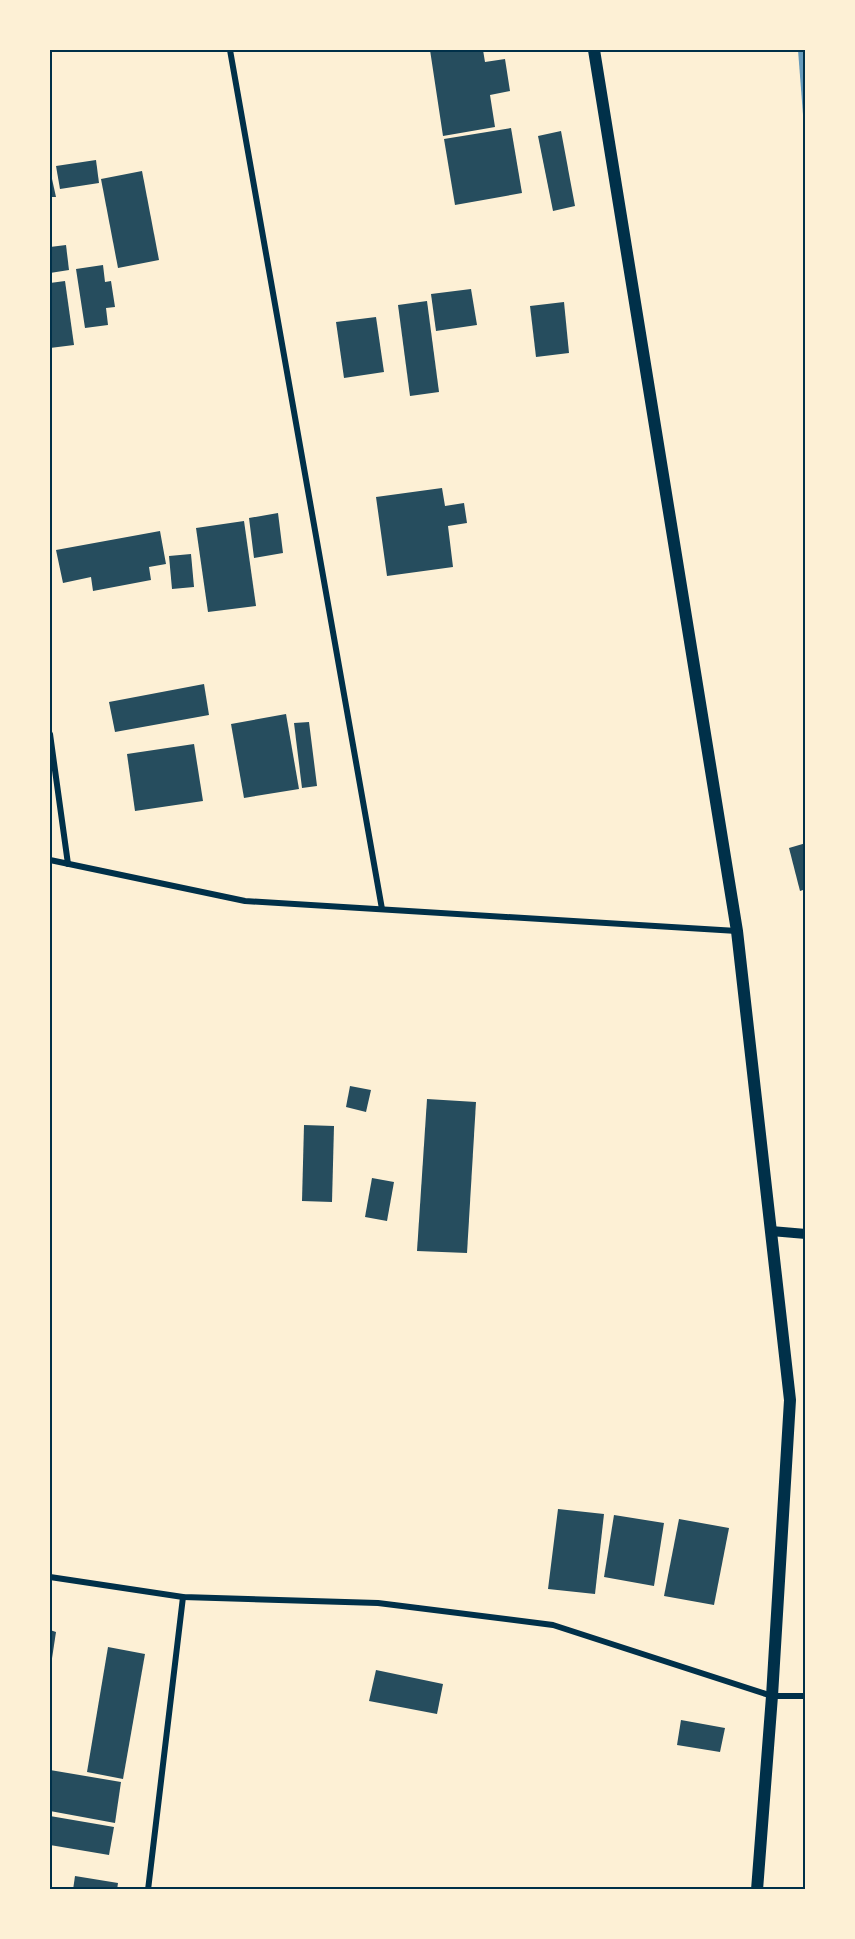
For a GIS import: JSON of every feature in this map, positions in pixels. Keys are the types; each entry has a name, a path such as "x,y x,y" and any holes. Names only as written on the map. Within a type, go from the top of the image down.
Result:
{"main road":[{"path":"594,50 737,931 790,1400 772,1696 757,1890"}],"street":[{"path":"230,50 382,909"},
{"path":"50,734 68,864"},
{"path":"50,860 245,901 737,931"},
{"path":"771,1231 806,1234"},
{"path":"50,1577 183,1597 378,1603 553,1625 772,1696 806,1696"},
{"path":"148,1890 183,1597"}],"water":[{"path":"798,50 805,50 805,141"}],"building":[{"path":"430,50 483,50 485,62 505,59 510,91 490,95 495,127 443,136"},
{"path":"511,128 522,193 455,205 444,139"},
{"path":"561,131 575,206 553,211 538,136"},
{"path":"96,160 99,183 60,189 56,166"},
{"path":"50,170 56,197 50,197"},
{"path":"142,171 159,260 118,268 101,179"},
{"path":"66,245 69,270 50,273 50,247"},
{"path":"103,265 105,282 111,281 115,307 106,308 108,325 85,328 76,269"},
{"path":"65,281 74,345 50,348 50,283"},
{"path":"471,289 477,325 436,331 431,294"},
{"path":"427,301 439,392 410,396 398,305"},
{"path":"564,302 569,353 536,357 530,306"},
{"path":"376,317 384,372 344,378 336,322"},
{"path":"442,488 445,506 464,503 467,523 448,526 453,567 387,576 376,497"},
{"path":"278,513 283,553 254,558 249,518"},
{"path":"244,521 256,606 208,612 196,528"},
{"path":"160,531 166,564 149,567 151,580 93,591 91,577 63,583 56,550"},
{"path":"191,554 194,587 172,589 169,556"},
{"path":"204,684 209,715 115,732 109,702"},
{"path":"286,714 299,789 244,798 231,724"},
{"path":"309,722 317,786 302,788 294,723"},
{"path":"194,744 203,801 135,811 127,754"},
{"path":"806,843 806,889 800,891 789,848"},
{"path":"350,1086 371,1090 366,1112 346,1107"},
{"path":"427,1099 476,1102 467,1253 417,1251"},
{"path":"304,1125 334,1126 332,1202 302,1201"},
{"path":"372,1178 394,1182 387,1221 365,1217"},
{"path":"558,1509 604,1514 595,1594 548,1589"},
{"path":"614,1515 664,1523 654,1586 604,1577"},
{"path":"679,1519 729,1528 714,1605 664,1596"},
{"path":"50,1630 56,1632 51,1665 50,1665"},
{"path":"108,1647 145,1654 123,1779 87,1772"},
{"path":"376,1670 443,1684 437,1714 369,1701"},
{"path":"681,1720 725,1728 720,1752 677,1745"},
{"path":"50,1770 121,1782 115,1823 50,1811"},
{"path":"50,1816 114,1827 109,1855 50,1845"},
{"path":"75,1876 118,1883 117,1890 73,1890"}]}
